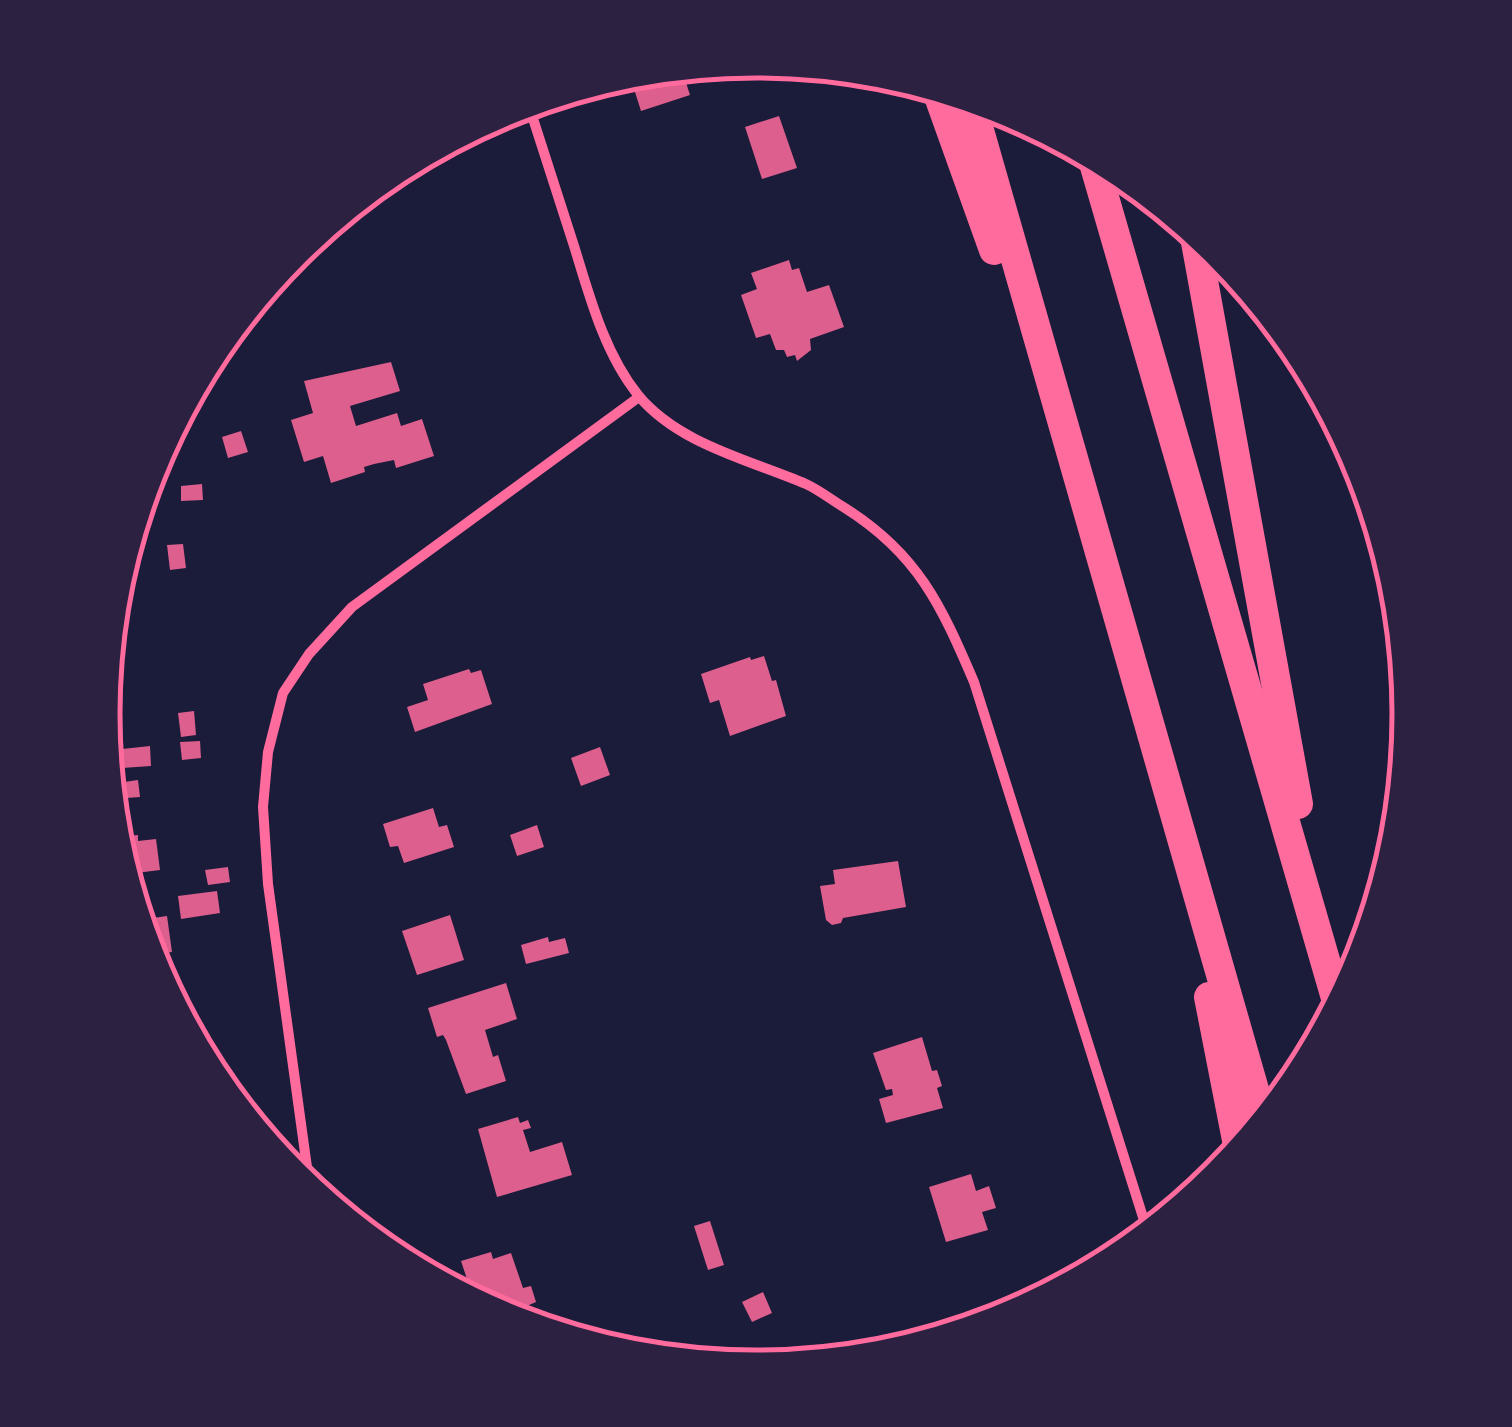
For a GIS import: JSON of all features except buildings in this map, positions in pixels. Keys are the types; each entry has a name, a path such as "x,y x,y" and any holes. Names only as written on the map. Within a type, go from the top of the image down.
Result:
{"highway":[{"path":"942,106 1085,500"},
{"path":"975,117 1258,1104"},
{"path":"1098,178 1332,983"},
{"path":"1199,257 1328,970"},
{"path":"1166,784 1235,1131"}],"street":[{"path":"533,118 589,294 615,359 640,397 676,426 728,454 810,486 868,522 914,566 945,614 974,682 1143,1218"},
{"path":"306,1163 268,884 263,806 268,752 283,694 309,654 352,608 640,397"}]}
